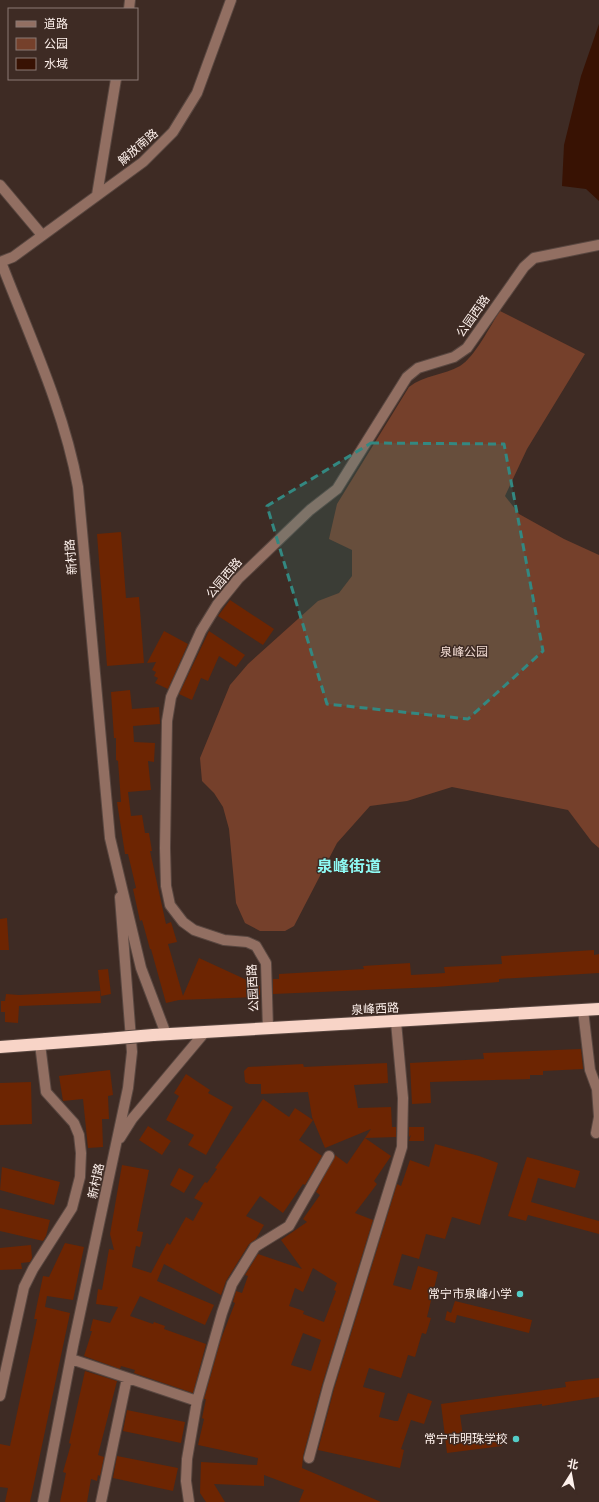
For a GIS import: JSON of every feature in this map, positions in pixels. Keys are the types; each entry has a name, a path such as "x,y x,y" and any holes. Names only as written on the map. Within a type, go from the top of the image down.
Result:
{"highway":[{"name":"泉峰西路","path":"0,1047 106,1038 599,1009"}],"street":[{"name":"解放南路","path":"0,262 13,257 143,162 173,132 197,93 231,0"},
{"path":"97,195 116,80"},
{"path":"0,185 42,235"},
{"name":"公园西路","path":"268,1029 266,963 256,946 247,942 224,940 194,930 184,922 170,905 166,886 165,848 166,721 170,697 201,631 217,605 238,579 310,510 337,489 407,377 418,368 454,357 467,348 524,267 534,258 599,245"},
{"name":"新村路","path":"0,262 63,426 73,462 78,487 110,838 141,968 159,1035"},
{"name":"新村路","path":"44,1502 71,1360 128,1088 132,1052 124,941 116,861"},
{"path":"583,1010 590,1070 596,1089 599,1117 596,1133"},
{"path":"309,1458 328,1387 402,1147 403,1098 396,1022"},
{"path":"116,1147 132,1118 205,1032"},
{"path":"0,1396 24,1287 33,1269 72,1208 80,1177 81,1153 79,1135 74,1123 46,1092 40,1044"},
{"path":"189,1502 186,1481 187,1459 197,1401 222,1313 232,1284 255,1246 289,1226 329,1156"},
{"path":"71,1360 197,1401"},
{"path":"101,1502 127,1378"}],"highlighted area":[{"path":"371,443 504,444 543,651 468,719 327,704 267,506"}],"green space":[{"name":"泉峰公园","path":"500,311 585,354 527,449 505,496 519,514 564,539 599,555 599,848 592,842 568,810 452,787 407,801 370,806 337,843 294,926 285,931 260,931 245,923 236,903 229,829 223,807 214,793 202,781 200,758 230,685 248,664 318,601 339,593 352,576 352,550 329,539 337,504 409,387 421,380 454,369 466,362 477,349"}],"water":[{"path":"599,24 599,201 586,189 562,186 564,145 581,76"}],"building":[{"path":"121,532 126,598 139,597 144,663 107,666 97,534"},
{"path":"230,600 274,629 263,645 218,616"},
{"path":"164,631 188,644 168,689 155,683 158,678 154,676 156,672 152,670 156,662 147,663"},
{"path":"209,631 245,655 236,667 219,656 208,681 201,678 192,700 179,694"},
{"path":"130,690 132,709 159,707 160,724 133,726 134,742 155,743 154,762 148,761 151,790 128,792 131,816 142,815 145,833 149,833 152,851 150,851 166,924 171,922 177,942 168,944 183,996 199,958 260,986 260,995 258,995 258,997 179,1000 166,1003 142,920 140,921 133,889 136,888 128,854 125,854 117,802 121,802 111,692"},
{"path":"7,918 9,950 0,950 0,919"},
{"path":"594,950 594,955 599,954 599,973 499,979 499,982 436,987 273,994 273,979 279,979 279,974 364,969 363,966 410,963 411,975 445,973 444,967 502,964 501,956"},
{"path":"108,969 111,994 101,996 98,970"},
{"path":"100,991 101,1003 19,1006 18,1023 5,1022 5,1012 1,1012 1,1001 5,1001 6,994 19,995"},
{"path":"581,1049 583,1069 543,1071 543,1075 530,1075 530,1079 430,1082 431,1103 412,1104 410,1063 484,1059 483,1053"},
{"path":"387,1063 388,1083 354,1085 358,1108 391,1107 392,1127 396,1127 396,1137 365,1138 391,1156 374,1181 377,1184 355,1213 373,1220 322,1385 303,1456 302,1468 381,1502 299,1502 304,1490 264,1475 264,1486 214,1484 225,1502 206,1502 200,1493 201,1462 257,1465 258,1458 198,1445 204,1419 202,1418 206,1399 204,1399 221,1339 235,1303 233,1302 236,1291 242,1293 248,1276 245,1275 258,1254 302,1269 281,1240 307,1222 303,1219 320,1195 316,1192 335,1155 347,1164 371,1129 325,1148 312,1117 308,1092 261,1094 261,1084 249,1084 245,1082 244,1071 248,1067 303,1064 304,1067","holes":["313,1268 337,1283 334,1290 336,1291 324,1322 303,1314 304,1311 289,1306 295,1288 303,1292","303,1333 321,1340 311,1371 291,1365"]},
{"path":"110,1070 113,1095 108,1096 109,1119 102,1119 103,1147 88,1148 83,1099 63,1101 59,1076"},
{"path":"186,1074 210,1090 208,1093 233,1107 206,1155 188,1145 194,1135 166,1120 179,1096 174,1093"},
{"path":"31,1082 32,1124 0,1125 0,1083"},
{"path":"263,1099 289,1117 295,1108 313,1120 299,1140 322,1156 305,1185 303,1184 283,1213 260,1196 246,1216 264,1225 256,1239 249,1244 226,1281 221,1295 164,1264 157,1281 214,1305 205,1325 140,1296 130,1316 153,1324 154,1322 165,1326 164,1329 206,1344 193,1393 134,1373 135,1370 121,1366 120,1369 84,1356 92,1331 90,1331 93,1319 110,1323 118,1307 96,1304 98,1289 102,1290 109,1249 114,1250 110,1234 122,1165 149,1170 137,1231 143,1232 140,1247 136,1246 132,1267 151,1273 167,1243 170,1245 186,1217 193,1221 203,1203 194,1198 205,1182 207,1183 217,1169 215,1168"},
{"path":"148,1126 171,1141 162,1155 139,1140"},
{"path":"409,1127 424,1127 424,1141 409,1141 411,1135 409,1137"},
{"path":"435,1144 479,1156 498,1163 480,1225 452,1217 445,1239 426,1234 419,1259 402,1254 393,1285 411,1290 418,1266 438,1272 427,1317 431,1318 426,1334 422,1333 415,1357 408,1355 401,1378 369,1368 363,1387 385,1393 379,1417 395,1421 398,1421 408,1393 432,1401 424,1424 411,1420 401,1449 404,1450 400,1468 318,1450 334,1389 397,1184 401,1186 410,1160 429,1167"},
{"path":"527,1157 580,1171 575,1188 538,1178 531,1202 599,1221 599,1234 528,1215 526,1221 508,1216"},
{"path":"2,1167 60,1182 54,1205 0,1190"},
{"path":"179,1168 194,1176 184,1193 170,1185"},
{"path":"0,1208 50,1220 46,1236 43,1241 0,1231"},
{"path":"65,1243 84,1247 73,1300 47,1296 45,1307 70,1313 30,1502 5,1502 8,1488 0,1487 0,1444 10,1446 37,1319 34,1319 43,1276 49,1277"},
{"path":"31,1245 32,1258 30,1262 21,1263 22,1269 0,1270 0,1248"},
{"path":"455,1301 532,1320 529,1333 457,1315 455,1323 445,1320 447,1311 451,1313"},
{"path":"85,1371 117,1381 98,1455 104,1457 100,1476 98,1475 97,1481 91,1479 87,1502 60,1502 66,1473 63,1472 71,1444 69,1443"},
{"path":"599,1378 599,1397 542,1406 542,1404 460,1415 463,1436 501,1432 502,1446 447,1453 441,1404 566,1387 565,1382"},
{"path":"127,1410 185,1422 181,1443 123,1431"},
{"path":"117,1456 178,1468 173,1491 113,1478"}],"place":[{"name":"常宁市泉峰小学","path":"520,1294"},
{"name":"常宁市明珠学校","path":"516,1439"}],"district":[{"name":"泉峰街道","path":"349,866"}]}
